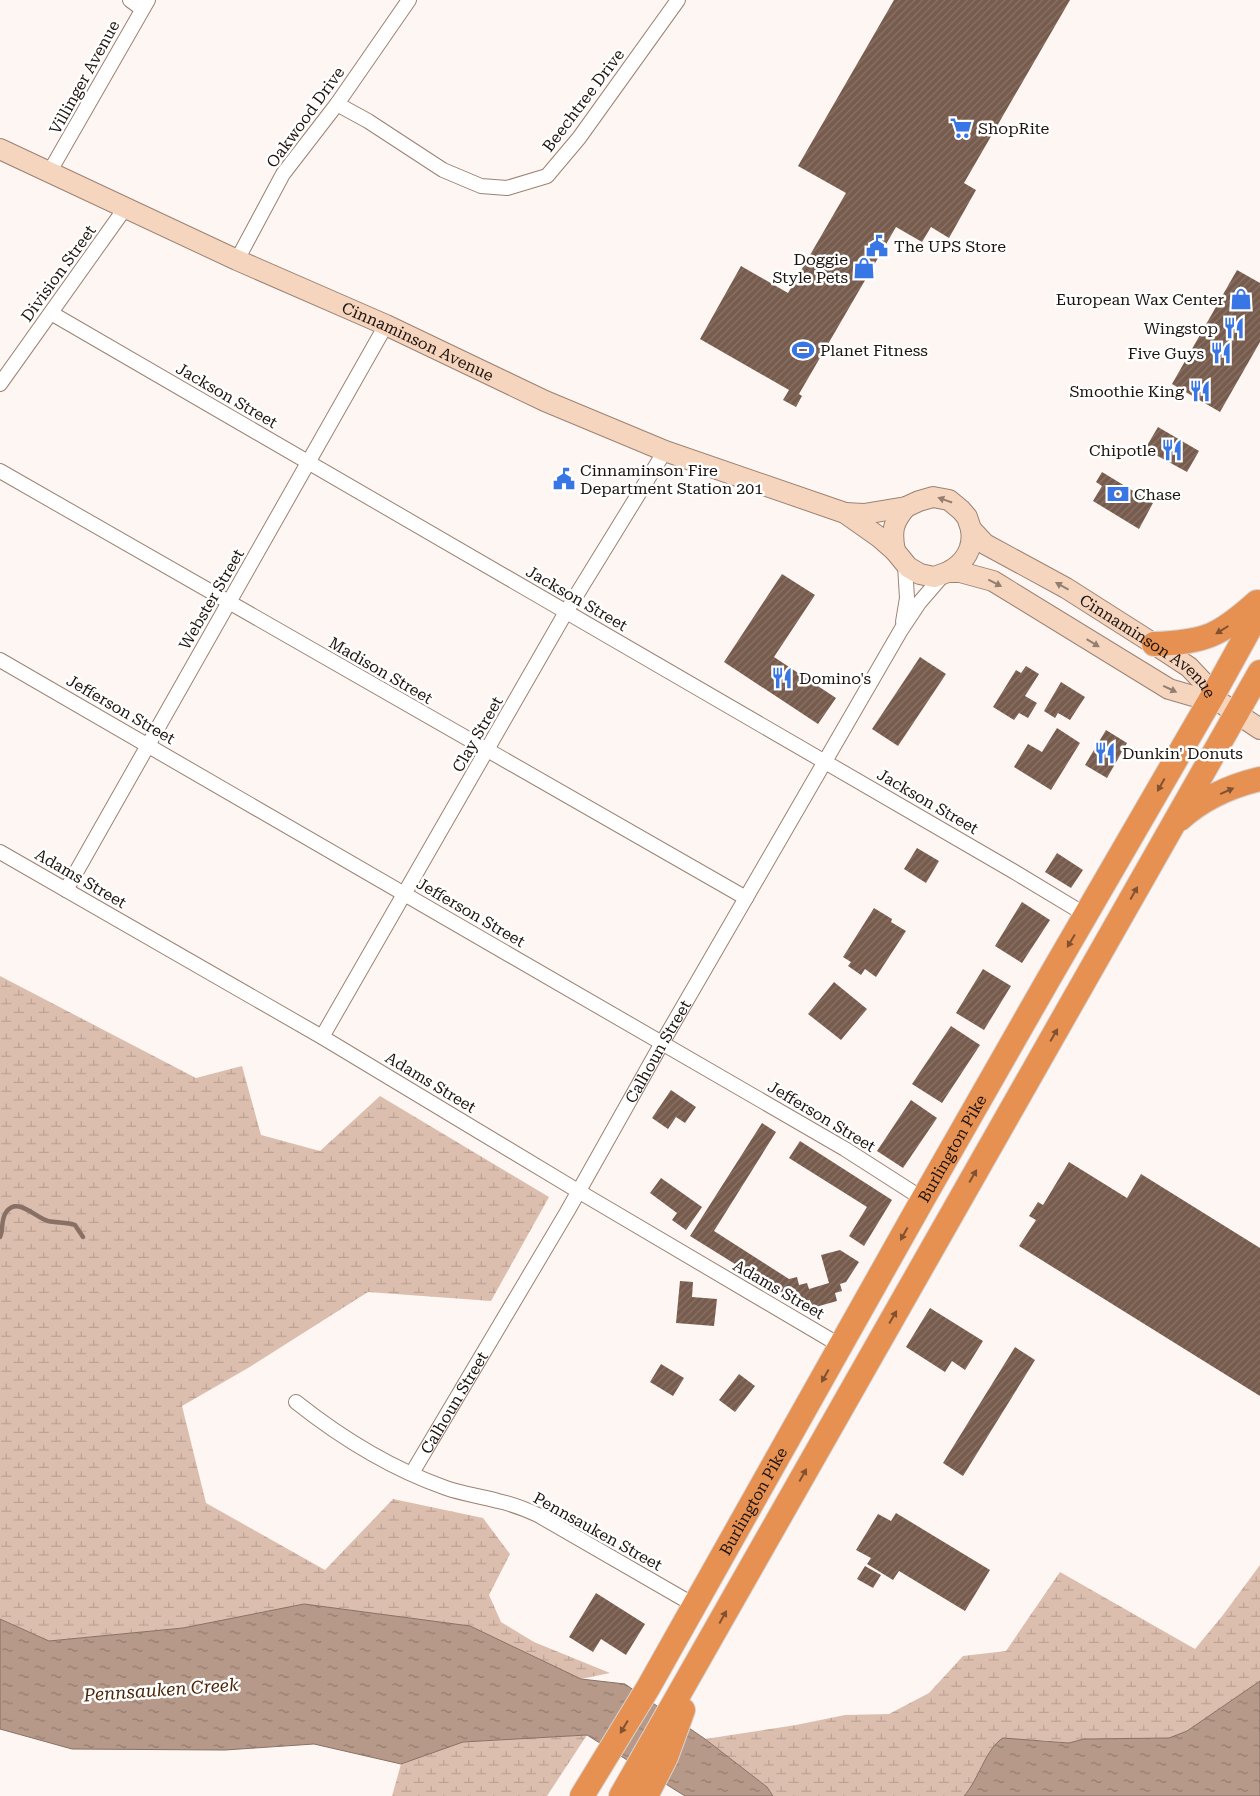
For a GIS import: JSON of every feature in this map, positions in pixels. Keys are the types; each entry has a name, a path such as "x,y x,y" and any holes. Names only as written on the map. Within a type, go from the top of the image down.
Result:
{"highway":[{"path":"1154,644 1193,641 1215,635 1233,623 1260,600"},
{"name":"Burlington Pike","path":"582,1796 648,1688 924,1198 1260,610"},
{"name":"Burlington Pike","path":"658,1752 704,1650 1260,672"},
{"path":"1172,827 1192,808 1224,791 1260,779"},
{"path":"621,1796 658,1752"},
{"path":"646,1796 658,1752"}],"main road":[{"name":"Cinnaminson Avenue","path":"0,149 545,401 665,450 845,514 864,525 913,571 927,576 946,573 966,573 993,581 1169,689 1192,696 1212,697 1206,684 1189,667 1066,588 985,544 971,528 967,517 956,504 943,498 933,497 906,507 864,514 845,514"},
{"name":"Calhoun Street","path":"900,558 893,539 894,528 898,517 906,507"},
{"name":"Calhoun Street","path":"946,573 958,566 968,554 971,542 971,528"},
{"path":"1212,697 1260,729"}],"street":[{"path":"130,0 145,4"},
{"name":"Oakwood Drive","path":"237,260 283,174 337,104 409,0"},
{"name":"Beechtree Drive","path":"337,104 368,121 443,170 481,186 507,188 547,176 579,138 678,0"},
{"name":"Villinger Avenue","path":"50,171 145,4"},
{"name":"Division Street","path":"0,384 126,207"},
{"name":"Jackson Street","path":"51,313 1013,871 1086,916"},
{"name":"Webster Street","path":"66,890 386,326"},
{"name":"Clay Street","path":"322,1037 566,612 665,450"},
{"name":"Madison Street","path":"0,471 746,898"},
{"name":"Calhoun Street","path":"900,558 906,607 901,630"},
{"name":"Calhoun Street","path":"412,1473 578,1191 901,630 919,603 946,573"},
{"name":"Jefferson Street","path":"0,660 845,1149 924,1198"},
{"name":"Adams Street","path":"0,852 322,1037 841,1346"},
{"name":"Pennsauken Street","path":"296,1402 342,1436 372,1453 448,1488 508,1504 538,1515 694,1605"}],"green space":[{"path":"0,976 196,1078 242,1066 261,1135 320,1151 380,1096 549,1197 491,1301 368,1292 248,1368 182,1406 206,1503 325,1570 393,1499 483,1518 510,1554 489,1595 501,1622 534,1642 610,1673 581,1679 470,1626 304,1604 183,1628 49,1641 0,1619"},
{"path":"1260,1565 1260,1681 1187,1731 1169,1738 1084,1739 1069,1743 1041,1740 999,1741 964,1796 773,1796 767,1787 705,1739 796,1725 845,1715 889,1714 929,1693 963,1656 1006,1651 1060,1572 1195,1649"},
{"path":"587,1735 547,1796 392,1796 401,1764 463,1742"}],"water":[{"name":"Pennsauken Creek","path":"304,1604 470,1626 581,1679 625,1684 705,1739 767,1787 773,1796 685,1796 587,1735 463,1742 401,1764 314,1744 225,1750 72,1749 0,1729 0,1619 49,1641 183,1628"},
{"path":"1260,1681 1260,1796 964,1796 992,1749 1003,1738 1069,1743 1084,1739 1169,1738 1187,1731"}],"building":[{"path":"894,0 1070,0 964,183 976,190 949,238 931,227 922,242 896,227 799,394 802,396 796,407 783,400 789,390 700,339 741,266 788,293 846,193 798,166"},
{"path":"1237,270 1260,283 1260,342 1220,412 1172,384"},
{"name":"Chipotle","path":"1158,427 1199,451 1187,472 1145,449"},
{"name":"Chase","path":"1102,472 1153,503 1139,529 1093,501 1102,486 1096,482"},
{"path":"782,574 815,595 774,657 836,698 818,724 724,662"},
{"path":"920,657 946,674 898,746 872,729"},
{"path":"1026,666 1039,674 1025,696 1037,703 1028,718 1019,713 1014,720 993,707 1016,670 1021,673"},
{"path":"1061,682 1085,697 1070,720 1058,713 1055,718 1044,711"},
{"path":"1057,728 1080,743 1051,790 1014,767 1028,744 1042,752"},
{"path":"1106,730 1127,743 1107,778 1085,765"},
{"path":"917,848 939,861 926,883 904,869"},
{"path":"1057,853 1083,870 1071,888 1045,872"},
{"path":"1022,902 1050,920 1022,963 995,946"},
{"path":"874,908 892,919 891,922 906,931 876,977 865,969 861,975 848,966 851,962 843,957"},
{"path":"983,969 1011,986 984,1030 956,1013"},
{"path":"834,982 867,1009 841,1040 808,1014"},
{"path":"951,1026 980,1045 942,1103 912,1084"},
{"path":"671,1090 696,1107 685,1123 676,1117 668,1129 652,1118"},
{"path":"911,1100 937,1118 903,1168 877,1151"},
{"path":"762,1123 776,1132 714,1231 789,1279 797,1277 799,1285 807,1283 809,1289 829,1283 821,1255 840,1250 859,1262 846,1282 840,1284 842,1291 835,1293 837,1301 812,1308 810,1300 802,1302 800,1294 788,1297 690,1236"},
{"path":"800,1141 892,1200 864,1246 849,1236 867,1207 789,1158"},
{"path":"1069,1162 1127,1198 1141,1174 1260,1248 1260,1396 1019,1246 1036,1220 1029,1216 1038,1202 1043,1205"},
{"path":"661,1178 702,1207 686,1230 672,1220 677,1213 650,1193"},
{"path":"680,1281 693,1282 692,1297 717,1299 714,1326 676,1323"},
{"path":"930,1308 983,1341 965,1370 952,1361 945,1372 906,1347"},
{"path":"1015,1347 1035,1360 963,1476 943,1463"},
{"path":"661,1364 684,1378 673,1396 650,1382"},
{"path":"739,1374 755,1386 735,1412 719,1400"},
{"path":"896,1513 990,1570 965,1611 899,1571 893,1580 867,1564 871,1558 856,1550 878,1514 891,1521"},
{"path":"865,1566 881,1575 873,1588 857,1579"},
{"path":"596,1593 645,1624 626,1655 601,1639 593,1652 569,1637"}],"waterway":[{"path":"0,1237 5,1214 11,1207 16,1206 22,1207 48,1221 75,1225 83,1237"}],"place":[{"name":"ShopRite","path":"961,128"},
{"name":"The UPS Store","path":"877,246"},
{"name":"Doggie Style Pets","path":"864,268"},
{"name":"European Wax Center","path":"1241,299"},
{"name":"Wingstop","path":"1234,328"},
{"name":"Planet Fitness","path":"803,350"},
{"name":"Five Guys","path":"1221,353"},
{"name":"Smoothie King","path":"1200,391"},
{"name":"Chipotle","path":"1172,450"},
{"name":"Cinnaminson Fire Department Station 201","path":"564,479"},
{"name":"Chase","path":"1118,494"},
{"name":"Domino's","path":"782,678"},
{"name":"Dunkin' Donuts","path":"1105,753"}]}
